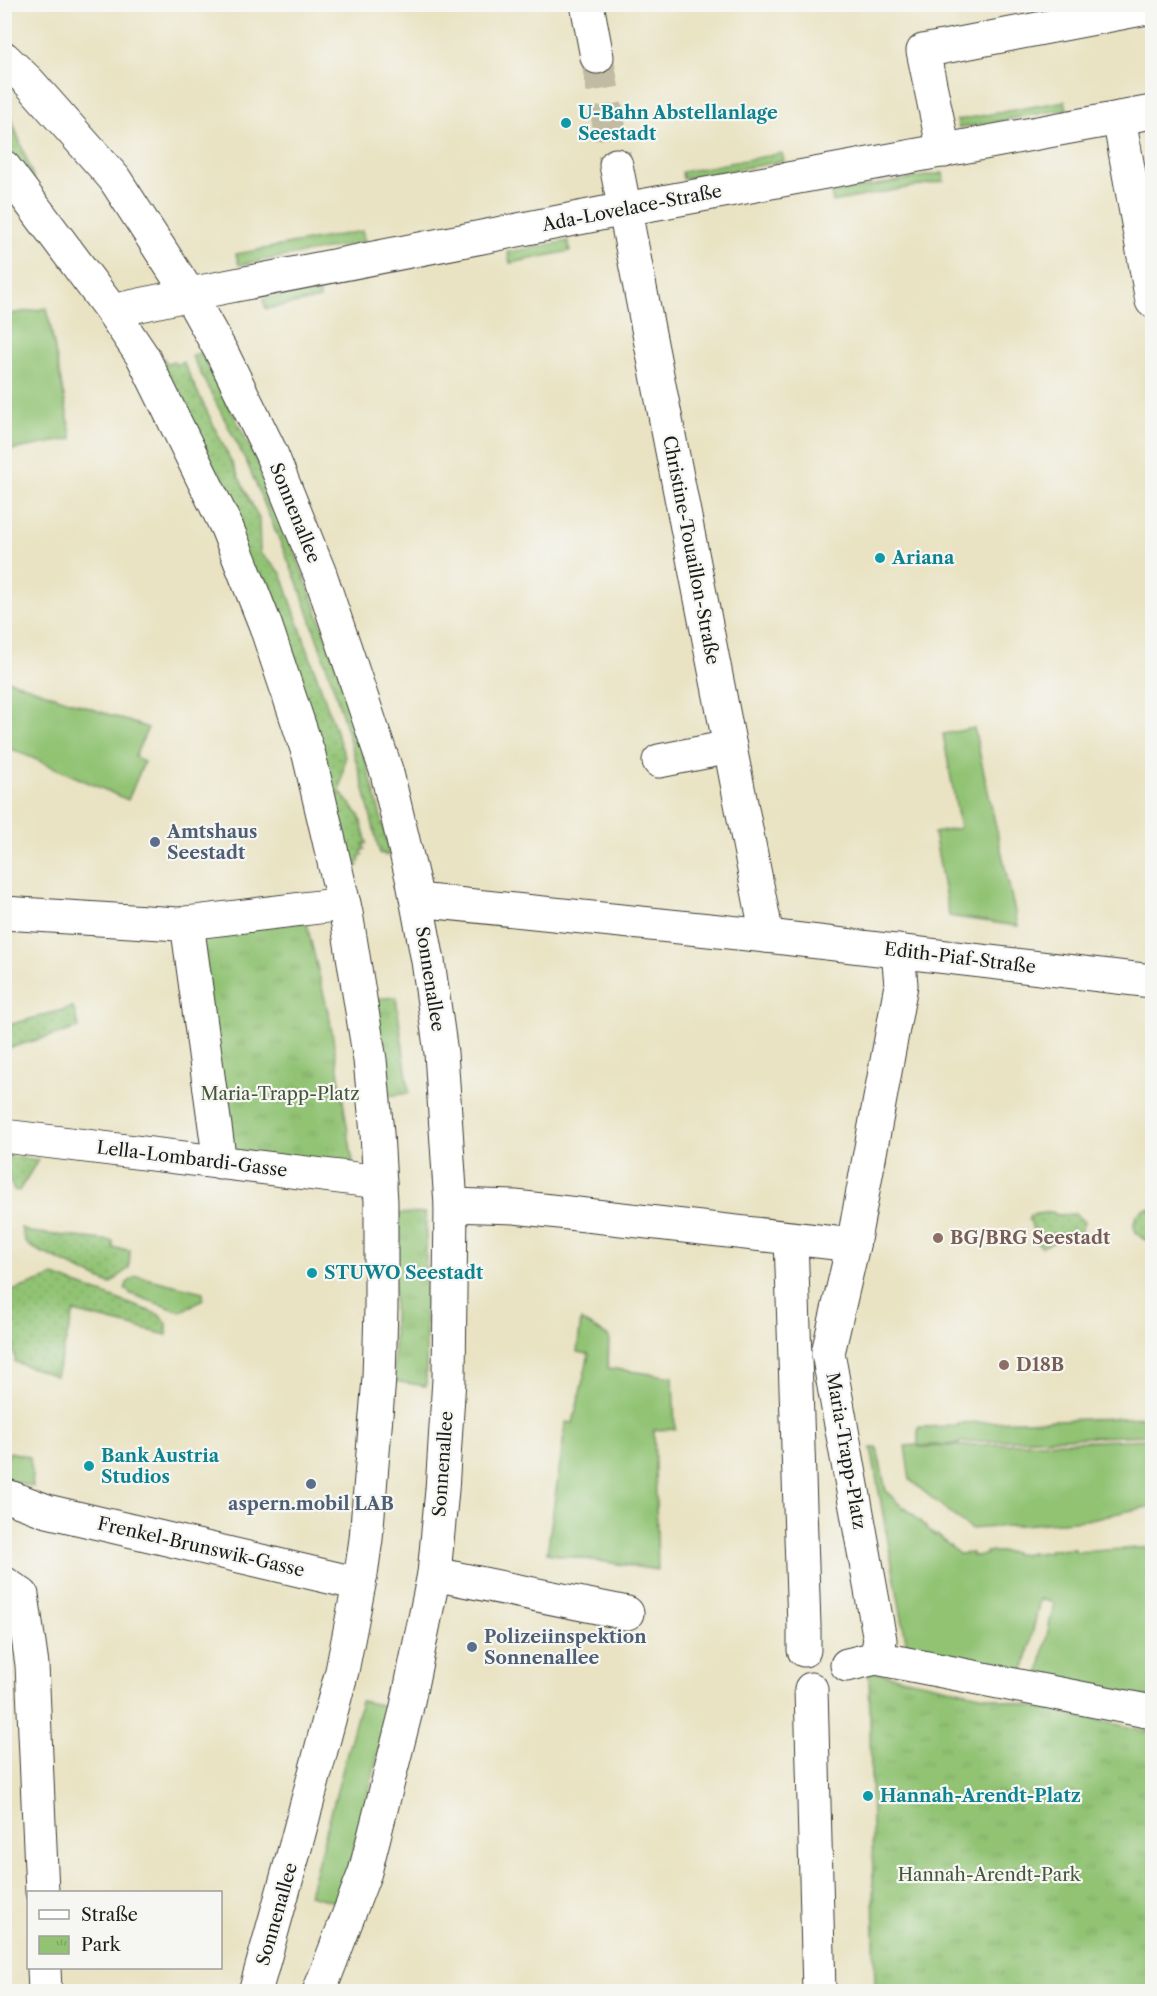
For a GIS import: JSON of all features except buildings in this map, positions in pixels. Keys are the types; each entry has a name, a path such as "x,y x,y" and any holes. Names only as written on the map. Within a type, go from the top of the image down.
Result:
{"street":[{"path":"587,4 597,57"},
{"path":"944,151 923,51 1152,7"},
{"name":"Sonnenallee","path":"4,58 29,82 114,178 189,294 223,355 271,453 320,574 387,774 417,900 428,961 441,1053 451,1205 449,1379 434,1574 406,1711 365,1872 319,1992"},
{"name":"Ada-Lovelace-Straße","path":"112,311 625,209 1152,112"},
{"path":"1119,118 1152,301"},
{"name":"Christine-Touaillon-Straße","path":"616,165 767,936"},
{"name":"Sonnenallee","path":"4,167 112,311 143,357 227,528 265,624 309,755 344,904 370,1060 380,1182 379,1378 366,1539 342,1671 255,1992"},
{"path":"659,760 730,747"},
{"path":"417,900 767,936"},
{"path":"4,913 178,924 344,904"},
{"path":"187,923 220,1163"},
{"name":"Edith-Piaf-Straße","path":"767,936 1152,981"},
{"name":"Maria-Trapp-Platz","path":"898,951 901,985 853,1245 828,1353 880,1640 862,1662 1152,1712"},
{"name":"Lella-Lombardi-Gasse","path":"4,1136 380,1182"},
{"path":"451,1205 515,1207 853,1245"},
{"name":"Maria-Trapp-Platz","path":"791,1239 804,1650"},
{"name":"Frenkel-Brunswik-Gasse","path":"4,1495 43,1510 359,1584"},
{"path":"434,1574 627,1613"},
{"path":"4,1583 22,1595 32,1665 42,1891"},
{"path":"811,1689 819,1992"},
{"path":"44,1969 45,1992"}],"green space":[{"path":"1065,101 1067,109 959,128 957,120"},
{"path":"5,102 35,182 5,146"},
{"path":"782,153 784,161 683,179 682,172"},
{"path":"943,173 944,181 833,202 831,193"},
{"path":"362,231 365,242 239,265 236,254"},
{"path":"568,241 570,251 510,263 508,252"},
{"path":"318,288 320,299 266,309 263,299"},
{"path":"47,308 72,439 5,451 5,315"},
{"path":"201,352 257,462 315,606 364,753 390,853 385,856 384,853 380,854 362,781 334,688 300,589 247,463 192,356"},
{"path":"163,358 167,364 173,361 176,365 183,362 259,519 260,553 281,573 345,757 340,792 359,815 367,843 363,845 365,849 361,851 363,855 359,856 360,861 357,863 356,870 351,873 157,360"},
{"path":"5,679 148,728 135,756 144,762 128,800 5,746"},
{"path":"974,728 1018,926 949,916 934,833 960,828 943,734"},
{"name":"Maria-Trapp-Platz","path":"306,921 330,1020 354,1169 228,1155 197,933"},
{"path":"396,997 409,1093 387,1096 375,999"},
{"path":"73,1007 79,1028 5,1049 5,1026"},
{"path":"5,1155 38,1160 19,1191 14,1190 5,1170"},
{"path":"1146,1209 1152,1209 1152,1241 1140,1237 1134,1228 1136,1217"},
{"path":"1052,1212 1057,1215 1075,1214 1084,1222 1081,1232 1042,1247 1035,1241 1029,1220 1030,1215"},
{"path":"426,1213 426,1386 394,1381 394,1214"},
{"path":"21,1228 29,1232 113,1241 113,1248 130,1250 129,1268 110,1284 31,1247 25,1242"},
{"path":"54,1276 160,1315 167,1324 167,1335 74,1312 56,1376 15,1362 15,1355 5,1341 5,1296 9,1292"},
{"path":"137,1276 203,1292 203,1299 181,1312 131,1294 125,1289 127,1283"},
{"path":"581,1320 609,1337 608,1368 673,1377 675,1429 654,1430 658,1570 547,1553 566,1422 573,1423 589,1354 577,1352"},
{"path":"1152,1417 1152,1435 959,1442 959,1444 918,1446 1152,1439 1152,1506 1086,1520 970,1529 910,1480 905,1446 918,1445 918,1427 958,1426 958,1423"},
{"path":"871,1448 877,1448 886,1491 935,1536 937,1535 959,1554 972,1553 972,1556 986,1555 986,1552 1014,1552 1014,1554 1049,1552 1049,1550 1075,1549 1076,1552 1152,1547 1152,1699 1039,1673 1054,1603 1040,1599 1024,1670 907,1646"},
{"path":"10,1452 30,1457 33,1487 5,1479 5,1460"},
{"name":"Hannah-Arendt-Park","path":"869,1671 1152,1732 1152,1991 875,1991"},
{"path":"361,1701 391,1707 349,1866 335,1902 309,1895"}],"tunnel":[{"path":"597,57 616,165"}],"place":[{"name":"U-Bahn Abstellanlage Seestadt","path":"566,123"},
{"name":"Ariana","path":"880,558"},
{"name":"Amtshaus Seestadt","path":"155,842"},
{"name":"BG/BRG Seestadt","path":"938,1238"},
{"name":"STUWO Seestadt","path":"312,1273"},
{"name":"D18B","path":"1004,1365"},
{"name":"Bank Austria Studios","path":"89,1466"},
{"name":"aspern.mobil LAB","path":"311,1484"},
{"name":"Polizeiinspektion Sonnenallee","path":"472,1647"},
{"name":"Hannah-Arendt-Platz","path":"868,1796"}]}
